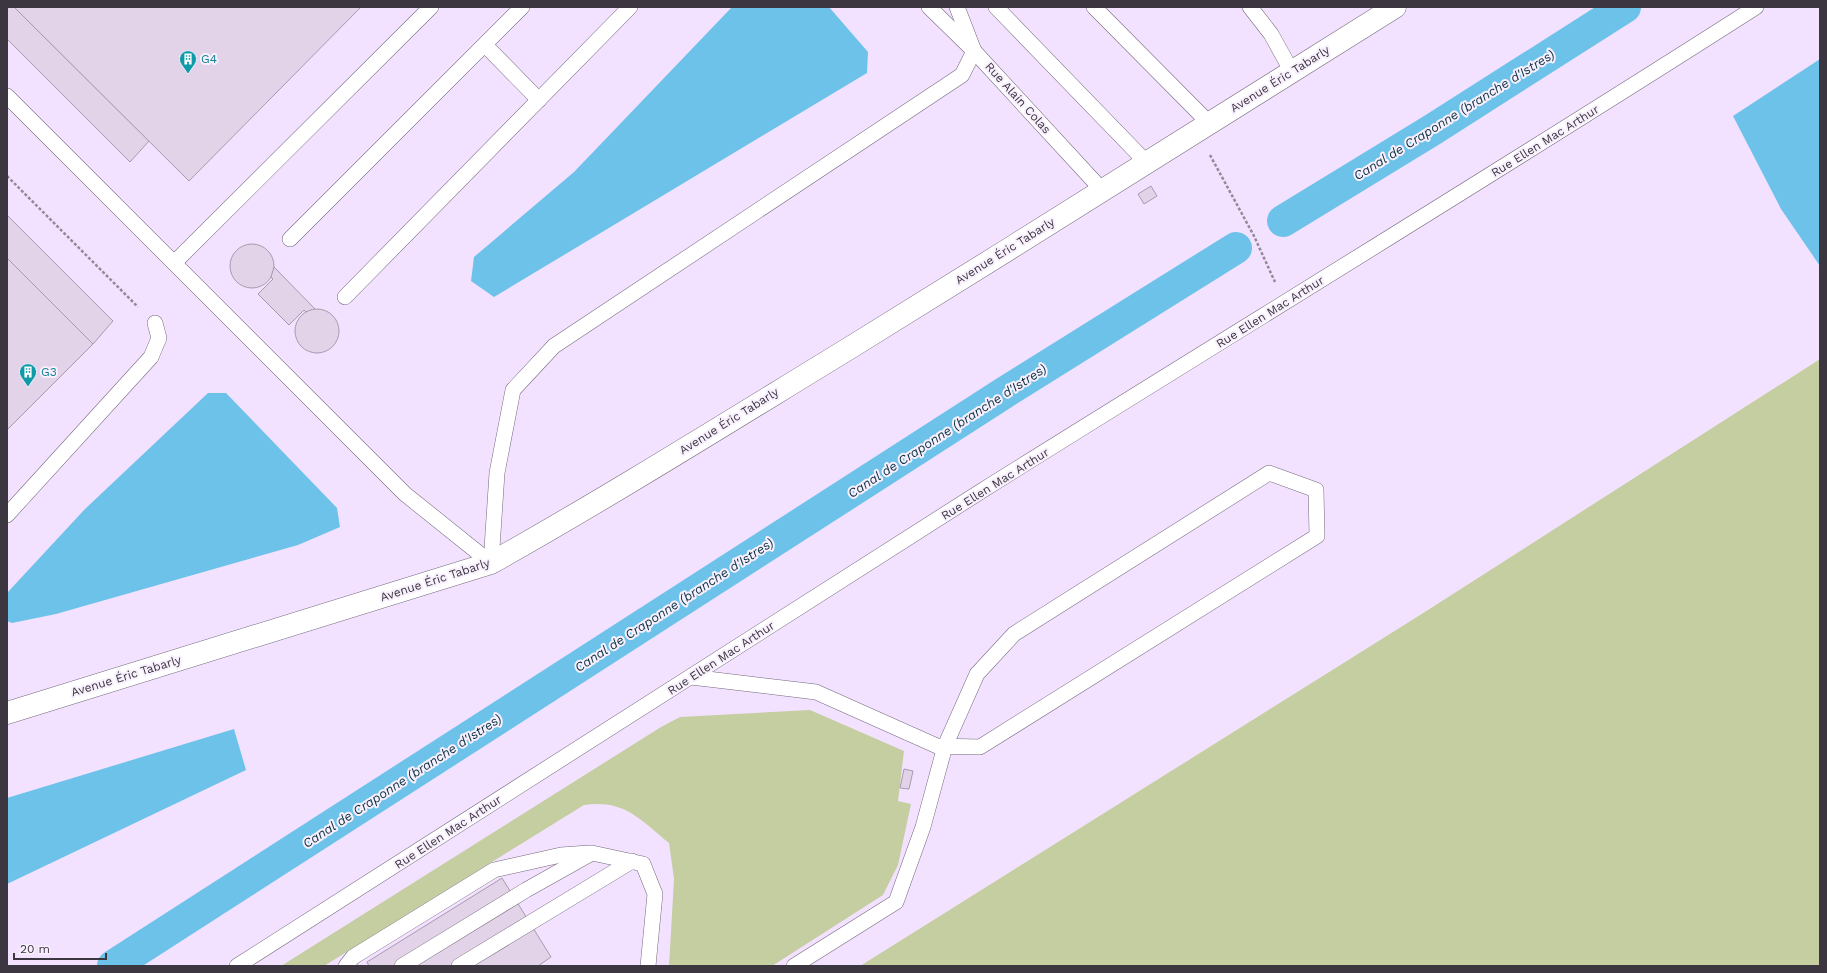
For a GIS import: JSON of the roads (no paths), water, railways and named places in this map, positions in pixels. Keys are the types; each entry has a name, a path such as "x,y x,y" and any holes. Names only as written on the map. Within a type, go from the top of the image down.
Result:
{"street":[{"name":"Avenue Éric Tabarly","path":"7,713 491,563 558,525 681,451 1103,191 1395,7"}],"lane":[{"path":"174,263 431,7"},
{"path":"290,239 522,7"},
{"path":"345,297 630,7"},
{"name":"Rue Alain Colas","path":"929,7 974,51 1103,191"},
{"path":"491,563 497,473 513,390 554,346 962,75 974,51 957,7"},
{"path":"996,7 1147,163"},
{"path":"1094,7 1202,128"},
{"path":"1250,7 1271,34 1292,72"},
{"name":"Rue Ellen Mac Arthur","path":"236,966 982,491 1548,140 1756,7"},
{"path":"485,45 539,100"},
{"path":"7,96 405,494 491,563"},
{"path":"7,515 151,357 159,338 154,323"},
{"path":"691,677 816,692 937,746 945,746 980,747 1317,536 1316,490 1269,473 1014,634 977,674 945,746 924,827 896,902 794,966"},
{"path":"402,966 526,890 592,853"},
{"path":"346,966 353,958 494,870 561,855 592,853 643,864 655,894 648,966"},
{"path":"459,966 632,861"}],"water":[{"path":"732,7 829,7 868,52 867,73 494,297 471,281 474,257 574,172"},
{"path":"1820,59 1820,266 1781,209 1733,116"},
{"path":"208,393 226,393 337,508 340,527 298,545 56,614 12,623 7,621 7,593 85,509"},
{"path":"234,729 246,770 7,884 7,798"}],"waterway":[{"name":"Canal de Craponne (branche d'Istres)","path":"1283,221 1432,130 1625,7"},
{"name":"Canal de Craponne (branche d'Istres)","path":"113,966 1007,391 1236,248"}],"place":[{"name":"G4","path":"188,74"},
{"name":"G3","path":"28,387"}]}
